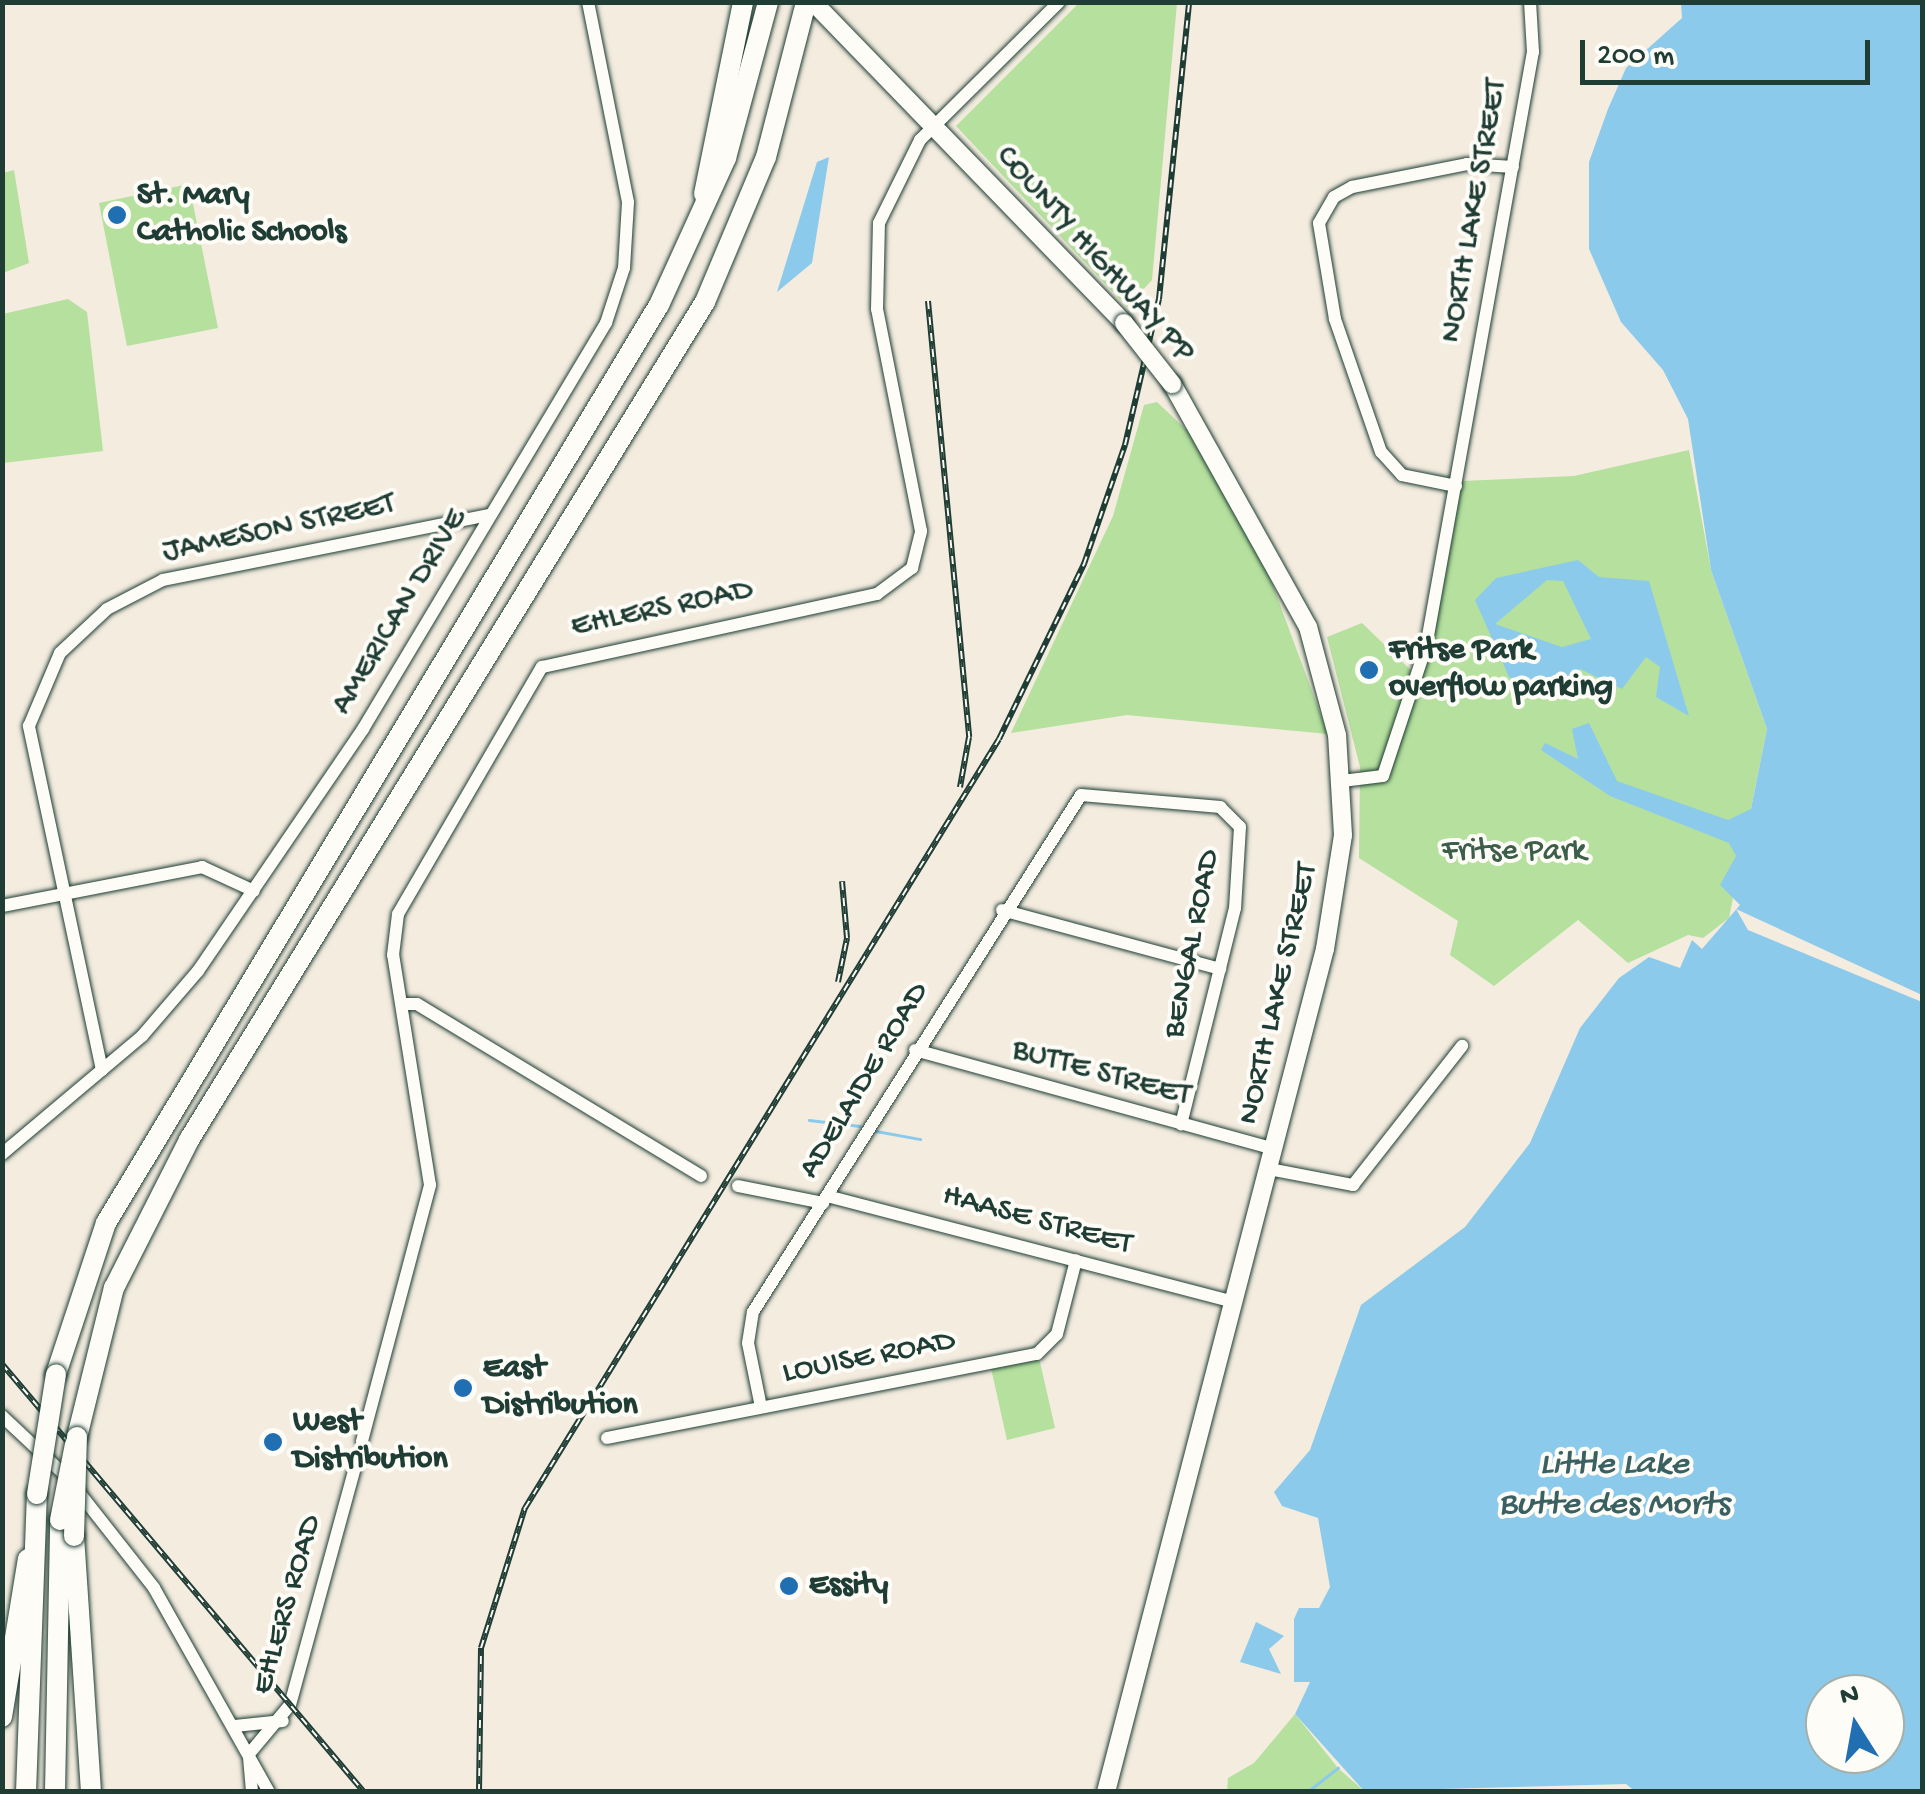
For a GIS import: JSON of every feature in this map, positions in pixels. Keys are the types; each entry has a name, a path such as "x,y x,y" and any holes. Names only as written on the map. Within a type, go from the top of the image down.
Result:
{"highway":[{"path":"704,194 742,2"},
{"path":"26,1792 36,1494 56,1374 106,1222 628,361 704,194 726,158 768,2"},
{"path":"55,1792 68,1528 77,1437 82,1403 114,1288 190,1140 675,361 766,157 809,2"},
{"path":"68,1528 91,1792"},
{"path":"2,1717 17,1582 33,1548"}],"main road":[{"name":"COUNTY HIGHWAY PP","path":"809,2 1124,323 1172,384 1300,607 1331,700 1342,781"},
{"name":"NORTH LAKE STREET","path":"1106,1792 1336,899 1342,781"}],"street":[{"name":"AMERICAN DRIVE","path":"2,1154 102,1070 174,1002 254,891 598,338 624,268 625,174 588,2"},
{"name":"EHLERS ROAD","path":"362,1441 430,1185 402,1004 398,914 532,676 573,654 877,594 912,568 921,531 874,266 894,181 934,126 1059,2"},
{"name":"NORTH LAKE STREET","path":"1342,781 1380,778 1426,646 1534,44 1530,2"},
{"path":"1456,486 1402,475 1381,452 1335,319 1320,223 1334,197 1352,188 1467,164 1513,167"},
{"name":"JAMESON STREET","path":"102,1070 62,894 30,710 60,653 90,622 163,580 489,515"},
{"name":"ADELAIDE ROAD","path":"762,1407 749,1321 914,1050 1076,798"},
{"name":"BENGAL ROAD","path":"1076,798 1213,805 1233,816 1242,841 1220,969 1181,1124"},
{"path":"2,906 202,867 254,891"},
{"path":"1002,910 1220,969"},
{"path":"402,1004 417,1004 701,1176"},
{"path":"1269,1169 1354,1185 1462,1046"},
{"name":"BUTTE STREET","path":"914,1050 1274,1148"},
{"name":"HAASE STREET","path":"738,1186 825,1200 1233,1302"},
{"name":"LOUISE ROAD","path":"607,1438 1037,1354 1057,1334 1076,1260"},
{"path":"2,1416 124,1547 236,1726 269,1792"},
{"name":"EHLERS ROAD","path":"248,1754 283,1721 358,1456"},
{"path":"236,1726 283,1721"},
{"path":"248,1754 252,1792"}],"green space":[{"path":"1080,2 1177,3 1152,280 1127,307 956,126"},
{"path":"14,170 29,263 3,273 3,173"},
{"path":"189,184 218,328 127,346 99,203"},
{"path":"68,299 87,312 103,451 3,463 3,314"},
{"path":"1157,402 1193,436 1267,570 1328,734 1127,715 1011,733 1113,516 1144,405"},
{"name":"Fritse Park","path":"1689,450 1711,570 1767,729 1729,918 1703,938 1688,935 1628,963 1578,920 1494,986 1450,955 1458,921 1359,858 1360,767 1327,637 1362,623 1421,680 1462,481 1574,476"},
{"path":"1039,1358 1055,1428 1007,1440 991,1368"},
{"path":"1295,1714 1338,1768 1364,1791 1227,1792 1228,1778 1254,1763"}],"water":[{"name":"Little Lake Butte des Morts","path":"1681,3 1922,3 1922,1791 1636,1792 1626,1784 1364,1791 1295,1714 1310,1682 1294,1682 1294,1619 1299,1608 1319,1608 1330,1587 1318,1518 1282,1506 1274,1492 1310,1450 1361,1305 1465,1227 1530,1143 1580,1028 1619,978 1649,957 1680,968 1692,940 1702,949 1740,905 1720,885 1736,856 1729,843 1610,796 1541,750 1545,743 1578,759 1572,729 1589,723 1617,781 1728,820 1751,809 1767,729 1711,570 1688,419 1663,370 1621,322 1589,249 1589,162 1626,68 1682,18"},
{"path":"829,157 812,263 777,292 817,162"},
{"path":"1578,560 1599,577 1649,581 1689,716 1656,697 1660,667 1646,657 1622,689 1580,669 1541,697 1509,677 1475,600 1496,578","holes":["1547,580 1563,581 1591,639 1562,647 1495,624"]},
{"path":"1256,1622 1284,1636 1269,1649 1281,1674 1240,1662"}],"pier":[{"path":"1736,909 1922,995 1922,1002 1748,930"}],"waterway":[{"path":"809,1120 860,1126"},
{"path":"876,1131 920,1139"},
{"path":"1307,1792 1338,1768"}],"railway":[{"path":"479,1792 481,1648 525,1508 999,739 1084,564 1125,445 1159,299 1189,2"},
{"path":"928,301 969,737 960,787"},
{"path":"838,982 847,938 842,881"},
{"path":"2,1364 364,1792"}],"place":[{"name":"St. Mary Catholic Schools","path":"117,215"},
{"name":"Fritse Park overflow parking","path":"1369,670"},
{"name":"East Distribution","path":"463,1388"},
{"name":"West Distribution","path":"273,1442"},
{"name":"Essity","path":"789,1586"}]}
